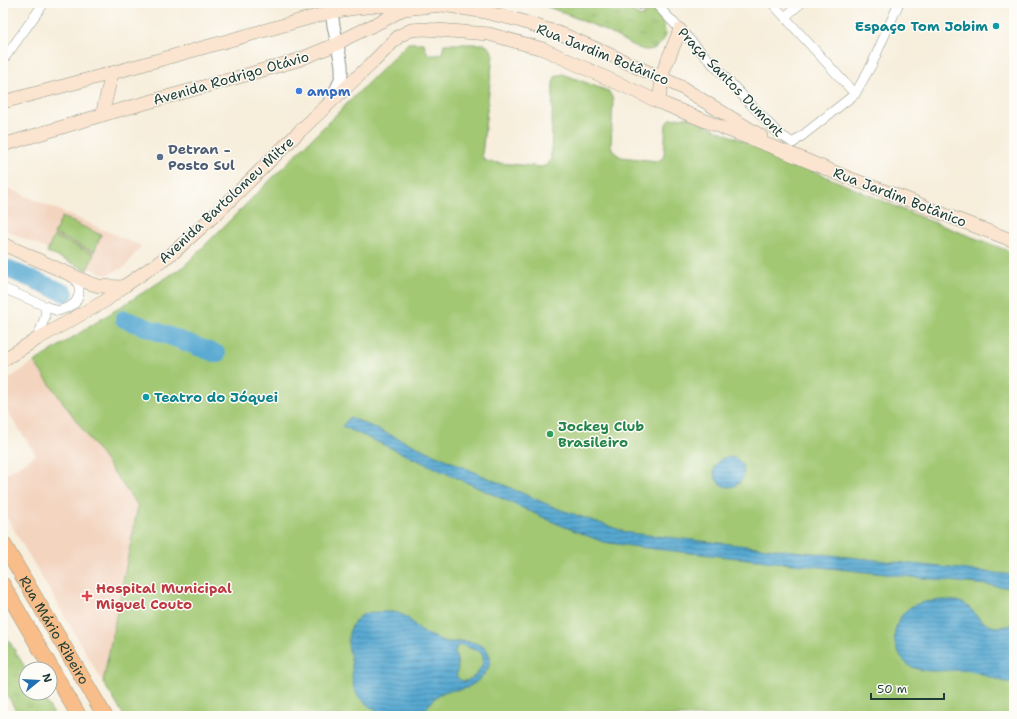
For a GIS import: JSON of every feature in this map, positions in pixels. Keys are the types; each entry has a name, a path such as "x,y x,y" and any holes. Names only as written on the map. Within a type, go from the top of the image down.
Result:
{"highway":[{"name":"Rua Mário Ribeiro","path":"3,543 105,716"},
{"name":"Rua Mário Ribeiro","path":"3,585 79,716"}],"main road":[{"name":"Rua Jardim Botânico","path":"403,8 438,4 480,11 518,20 564,35 681,87 846,177 1014,241"},
{"path":"3,102 112,73 331,8 349,9 386,6 403,8"},
{"name":"Avenida Rodrigo Otávio","path":"3,145 102,115 285,64 337,44 388,18 403,8"},
{"name":"Rua Jardim Botânico","path":"411,30 424,28 489,34 543,49 659,102 723,128 789,147"},
{"name":"Avenida Bartolomeu Mitre","path":"3,360 36,339 104,301 174,252 399,36 411,30"},
{"path":"659,102 662,78 666,63 680,30"},
{"path":"102,115 112,73"},
{"path":"3,244 89,283 99,286 123,287"}],"street":[{"path":"3,60 44,3"},
{"path":"638,3 641,5 648,3"},
{"name":"Praça Santos Dumont","path":"655,3 778,133 789,147"},
{"path":"772,3 856,94"},
{"path":"785,17 801,3"},
{"path":"789,147 856,94 872,64 899,3"},
{"path":"323,110 337,88 341,76 342,64 331,8"},
{"path":"3,288 58,311 69,307 75,302 79,295 79,286 73,276"},
{"path":"36,339 45,317 44,306"}],"shaded area":[{"path":"3,186 141,246 125,267 107,275 86,267 3,229"},
{"name":"Hospital Municipal Miguel Couto","path":"34,362 138,506 103,682 3,511 3,476 36,455 3,405 3,383"}],"green space":[{"path":"537,3 626,3 637,15 641,17 652,8 662,21 665,37 663,41 654,48 647,50 641,49 599,28"},
{"name":"Jockey Club Brasileiro","path":"408,43 424,43 427,52 432,55 442,53 444,44 484,44 490,48 493,55 482,155 484,160 489,162 542,167 548,164 551,158 553,82 556,76 563,74 608,91 611,95 613,100 611,146 614,152 621,157 657,161 662,159 664,154 666,124 670,119 687,117 925,219 1014,253 1014,716 124,716 103,682 138,506 34,362 183,267"},
{"path":"62,217 101,235 94,252 54,234"},
{"path":"54,236 94,254 87,270 47,252"},
{"path":"3,631 21,661 18,661 18,701 46,701 55,716 19,716 3,687"}],"water":[{"path":"350,417 556,508 629,533 1014,575 1014,588 645,548 603,542 560,525 342,426"},
{"path":"729,457 740,461 744,472 740,483 729,487 718,483 714,472 718,461"},
{"path":"941,600 963,603 969,607 981,620 989,625 1003,627 1014,624 1014,684 970,671 928,671 919,669 910,666 903,659 896,646 894,636 898,622 911,607 921,603"},
{"path":"372,612 391,612 408,618 425,633 444,641 467,641 480,645 489,653 490,657 490,663 486,672 479,680 470,686 463,689 451,690 438,695 418,716 391,716 366,704 359,697 354,688 348,642 349,633 355,621 362,615","holes":["460,645 479,651 483,657 483,663 477,674 467,681 462,681 457,675 458,664 455,651"]}],"waterway":[{"path":"3,267 65,293"},
{"path":"124,319 217,354"}],"place":[{"name":"Espaço Tom Jobim","path":"996,26"},
{"name":"ampm","path":"299,91"},
{"name":"Detran - Posto Sul","path":"160,157"},
{"name":"Teatro do Jóquei","path":"146,397"},
{"name":"Jockey Club Brasileiro","path":"550,434"},
{"name":"Hospital Municipal Miguel Couto","path":"87,596"}]}
